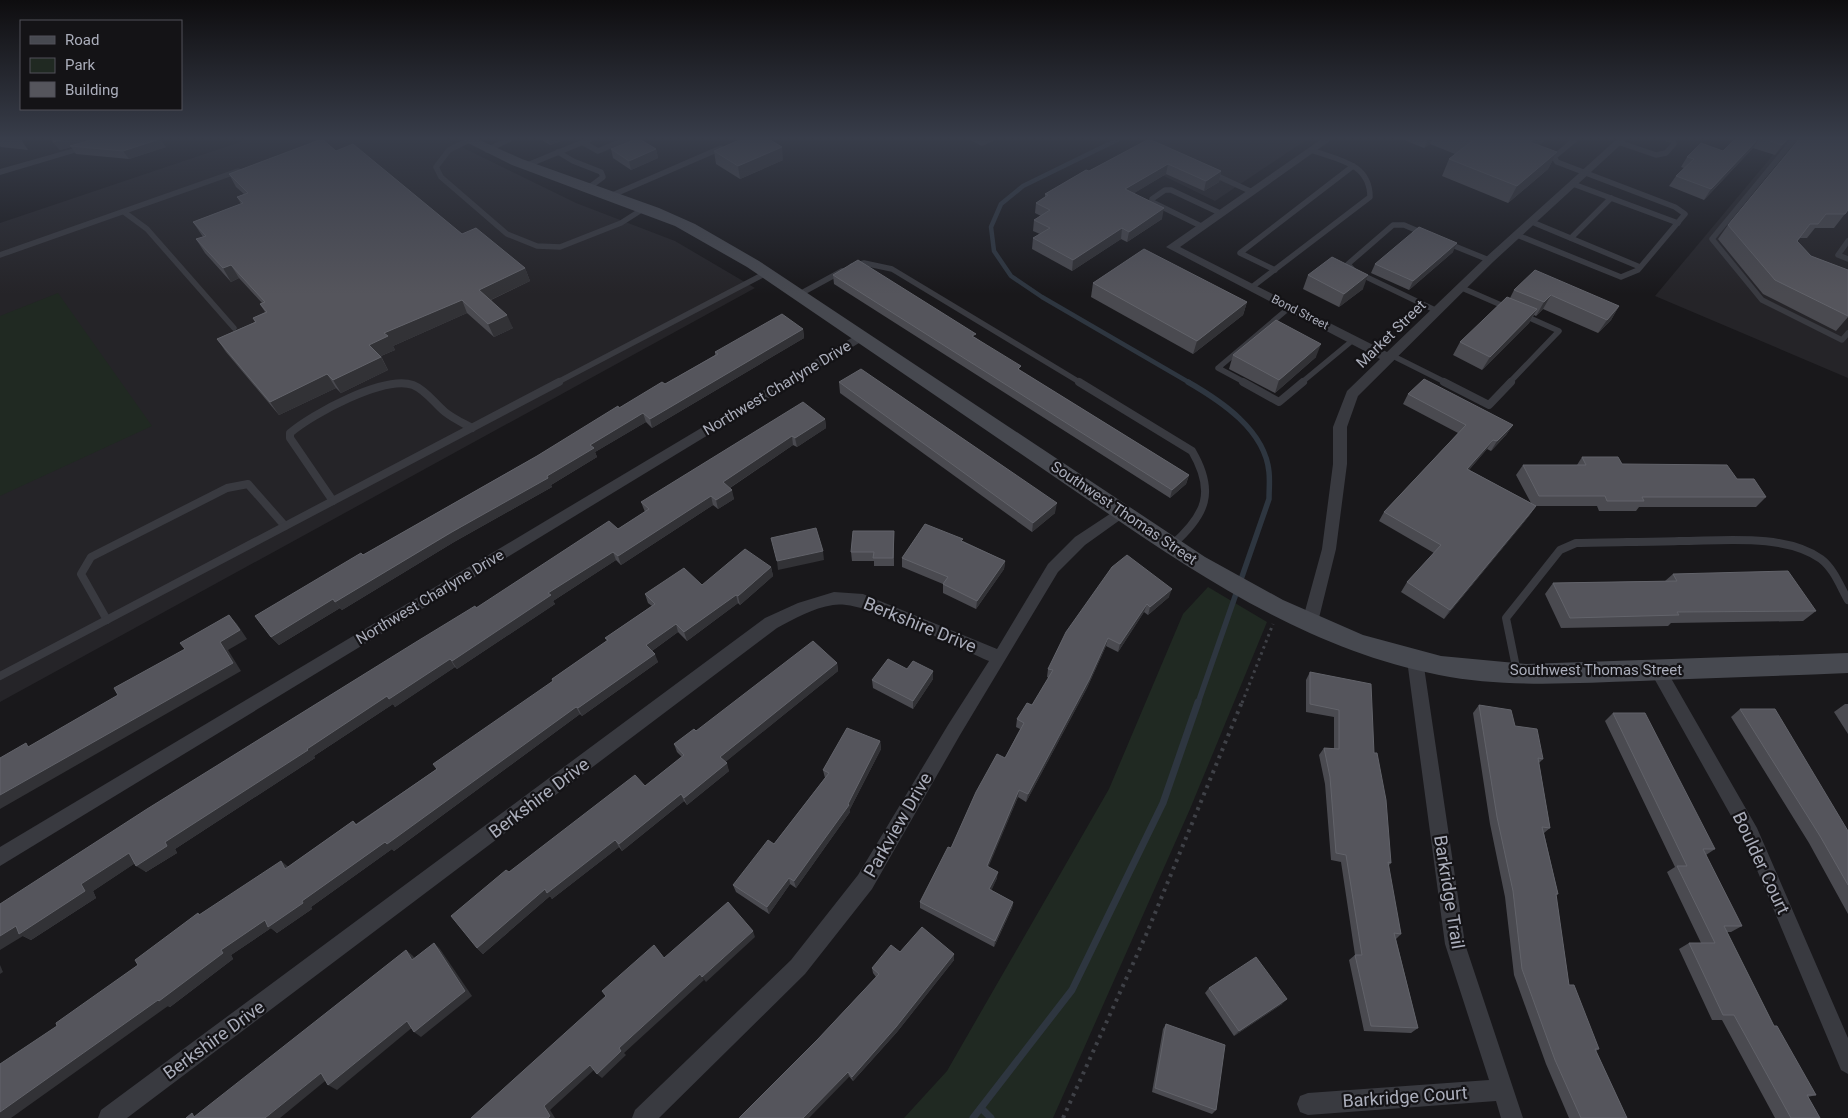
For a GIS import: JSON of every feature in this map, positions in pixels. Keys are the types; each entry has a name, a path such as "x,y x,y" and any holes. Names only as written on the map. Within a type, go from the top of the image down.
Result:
{"street":[{"name":"Southwest Thomas Street","path":"590,190 680,223 766,273 1225,580 1273,607 1350,640 1415,660 1466,668 1517,672 1586,674 1848,663"},
{"name":"Market Street","path":"1310,622 1329,549 1340,464 1340,427 1352,394 1489,260 1566,190"},
{"path":"1201,226 1250,191"},
{"name":"Bond Street","path":"1201,226 1172,247 1352,340 1389,356"},
{"name":"Northwest Charlyne Drive","path":"0,857 860,337"},
{"name":"Parkview Drive","path":"643,1118 798,967 865,882 1052,568 1080,541 1122,511"},
{"name":"Berkshire Drive","path":"108,1118 334,952 771,623 804,607 834,598 863,600 1000,658"},
{"name":"Barkridge Trail","path":"1415,660 1456,944 1501,1090 1512,1118"},
{"name":"Boulder Court","path":"1658,671 1751,834 1848,1063"},
{"name":"Barkridge Court","path":"1308,1104 1501,1090"}],"lane":[{"path":"0,255 185,190"},
{"path":"456,190 507,234 537,246 560,247 621,223 643,209"},
{"path":"608,197 624,190"},
{"path":"1165,190 1152,199 1152,202 1201,226"},
{"path":"1171,190 1220,213"},
{"path":"1275,270 1240,252 1321,190"},
{"path":"1252,287 1370,197 1370,190"},
{"path":"1590,190 1678,223"},
{"path":"1517,235 1621,277 1640,267 1685,214 1675,207 1629,190"},
{"path":"1751,190 1712,239 1762,300 1842,340 1848,333"},
{"path":"1571,238 1611,198"},
{"path":"124,212 147,229 234,328"},
{"path":"1532,222 1640,267"},
{"path":"1429,236 1404,225 1393,225 1348,264 1354,271 1437,311"},
{"path":"1438,239 1489,260"},
{"path":"1848,241 1838,255 1848,259"},
{"path":"798,295 850,267 864,263 892,269 1192,451 1201,464 1206,478 1206,500 1200,518 1186,534 1172,545"},
{"path":"0,676 766,273"},
{"path":"1389,356 1489,405 1560,331 1462,288"},
{"path":"1290,307 1218,368 1279,402 1352,340"},
{"path":"333,501 290,438 290,433 297,427 370,391 387,385 402,384 412,385 446,413 472,428"},
{"path":"107,620 81,574 91,557 238,484 248,484 285,526"},
{"path":"1517,672 1508,636 1506,618 1560,550 1576,543 1751,540 1774,542 1813,554 1829,566 1848,600"}],"path":[{"path":"1063,1118 1109,1019 1240,709 1273,607"}],"shaded area":[{"path":"97,190 550,190 576,203 675,241 755,288 0,702 0,223"},
{"path":"1193,190 1231,190 1215,201"},
{"path":"1743,190 1848,190 1848,378 1655,296"}],"green space":[{"path":"58,293 152,426 0,496 0,316"},
{"path":"1208,587 1267,622 1190,809 1053,1118 904,1118 947,1071 1109,789 1183,614"}],"building":[{"path":"245,190 409,190 462,234 476,228 525,268 479,290 507,315 488,324 462,300 384,333 388,336 369,345 381,357 333,380 327,374 270,402 217,339 256,322 253,318 267,312 260,304 265,302 231,265 223,268 196,239 206,236 193,222 243,203 237,197 248,193"},
{"path":"1052,190 1127,190 1164,208 1129,232 1122,228 1073,260 1033,238 1050,228 1034,220 1050,210 1036,203 1048,195 1045,194"},
{"path":"1757,190 1848,190 1848,210 1845,214 1826,214 1818,224 1810,224 1797,241 1811,256 1848,270 1848,316 1775,280 1728,225"},
{"path":"1419,227 1457,243 1413,281 1375,264"},
{"path":"1144,249 1247,302 1197,341 1093,283"},
{"path":"1332,257 1368,275 1344,294 1308,275"},
{"path":"858,260 976,334 972,336 1021,366 1018,369 1189,475 1172,490 833,275"},
{"path":"1535,270 1619,306 1607,320 1551,295 1544,302 1514,290"},
{"path":"1507,297 1537,309 1490,357 1460,342"},
{"path":"782,314 803,329 650,419 643,413 590,445 594,448 547,476 548,478 450,533 335,602 333,599 271,637 255,616 361,553 363,555 537,456 618,406 619,408 662,382 665,384 718,354 715,352"},
{"path":"1276,320 1321,344 1279,380 1233,355"},
{"path":"861,369 1057,503 1033,523 839,382"},
{"path":"1424,379 1513,425 1497,441 1493,440 1467,469 1536,506 1450,610 1407,582 1441,545 1384,512 1466,425 1408,394"},
{"path":"803,402 825,419 795,438 792,436 723,482 732,490 716,500 711,496 618,556 613,552 548,593 551,595 452,661 450,659 389,699 387,696 308,750 165,842 167,846 136,866 129,853 81,884 85,891 19,934 16,926 0,936 0,904 147,809 416,642 475,606 476,608 609,521 618,529 649,509 641,502"},
{"path":"1582,457 1618,457 1622,464 1727,465 1737,479 1754,479 1766,497 1642,497 1644,501 1607,501 1605,496 1539,496 1523,465 1586,465"},
{"path":"925,524 963,539 961,541 1005,561 977,601 943,584 948,577 902,558"},
{"path":"816,528 823,551 777,561 771,538"},
{"path":"853,531 894,531 893,558 873,558 874,552 851,552"},
{"path":"745,549 771,567 738,596 736,595 684,632 676,624 646,645 655,654 578,708 576,707 387,844 385,842 268,927 265,920 221,950 223,953 159,1001 0,1112 0,1064 57,1026 56,1023 138,965 135,960 198,913 199,915 281,861 285,869 353,821 356,825 437,769 433,764 553,681 552,679 608,640 605,638 655,604 645,594 684,568 702,585"},
{"path":"1127,555 1172,589 1150,607 1147,604 1120,644 1108,638 1089,680 1028,794 1019,790 987,866 998,872 989,889 1013,902 995,941 920,902 948,847 951,848 976,792 997,754 1005,758 1024,723 1017,719 1027,703 1032,705 1053,670 1048,669 1066,632 1112,567"},
{"path":"1788,571 1816,611 1677,612 1679,615 1570,618 1553,583 1677,581 1673,574"},
{"path":"229,615 240,630 220,642 233,663 0,795 0,758 26,743 28,747 118,695 114,688 185,649 180,643"},
{"path":"813,641 837,663 720,757 727,763 684,798 681,794 619,844 615,840 547,893 545,889 477,948 451,916 506,870 509,872 635,775 645,786 684,755 674,744 694,729 696,731"},
{"path":"888,659 907,669 913,661 933,671 913,701 872,680"},
{"path":"1310,672 1371,684 1374,753 1377,753 1386,800 1391,863 1388,862 1401,934 1394,933 1418,1028 1371,1026 1355,955 1362,955 1346,855 1336,853 1330,777 1324,748 1339,749 1339,710 1310,704"},
{"path":"1479,705 1511,710 1515,726 1537,729 1543,759 1538,758 1550,828 1542,827 1558,894 1556,894 1569,985 1574,985 1599,1049 1595,1049 1627,1118 1581,1118 1555,1060 1522,969 1513,891 1497,817"},
{"path":"1740,709 1775,709 1848,831 1848,885 1820,836"},
{"path":"1613,713 1645,713 1715,849 1703,849 1742,926 1724,926 1774,1026 1777,1026 1816,1095 1807,1095 1820,1118 1791,1118 1734,1015 1723,1015 1689,943 1715,943 1677,866 1687,866"},
{"path":"847,728 880,741 849,805 794,881 789,878 767,907 733,885 768,840 774,844 829,773 823,770"},
{"path":"728,902 753,931 702,977 700,974 619,1048 621,1051 597,1074 590,1065 544,1106 550,1116 548,1118 471,1118 606,996 602,991 654,945 664,958"},
{"path":"922,927 954,954 896,1027 852,1077 848,1072 803,1118 739,1118 818,1039 879,974 872,968 891,945 900,952"},
{"path":"434,943 465,991 414,1032 407,1021 328,1085 321,1073 265,1118 186,1118 192,1113 194,1117 406,950 412,960"},
{"path":"1256,957 1287,999 1239,1031 1209,988"},
{"path":"1166,1024 1225,1045 1216,1110 1155,1088"}],"waterway":[{"path":"1018,190 1001,204 991,227 994,251 1011,276 1042,297 1190,383"},
{"path":"1188,382 1227,408 1250,430 1266,457 1269,472 1269,499 1198,703"},
{"path":"973,1118 1072,990 1163,803 1198,702"},
{"path":"981,1108 991,1118"}]}
